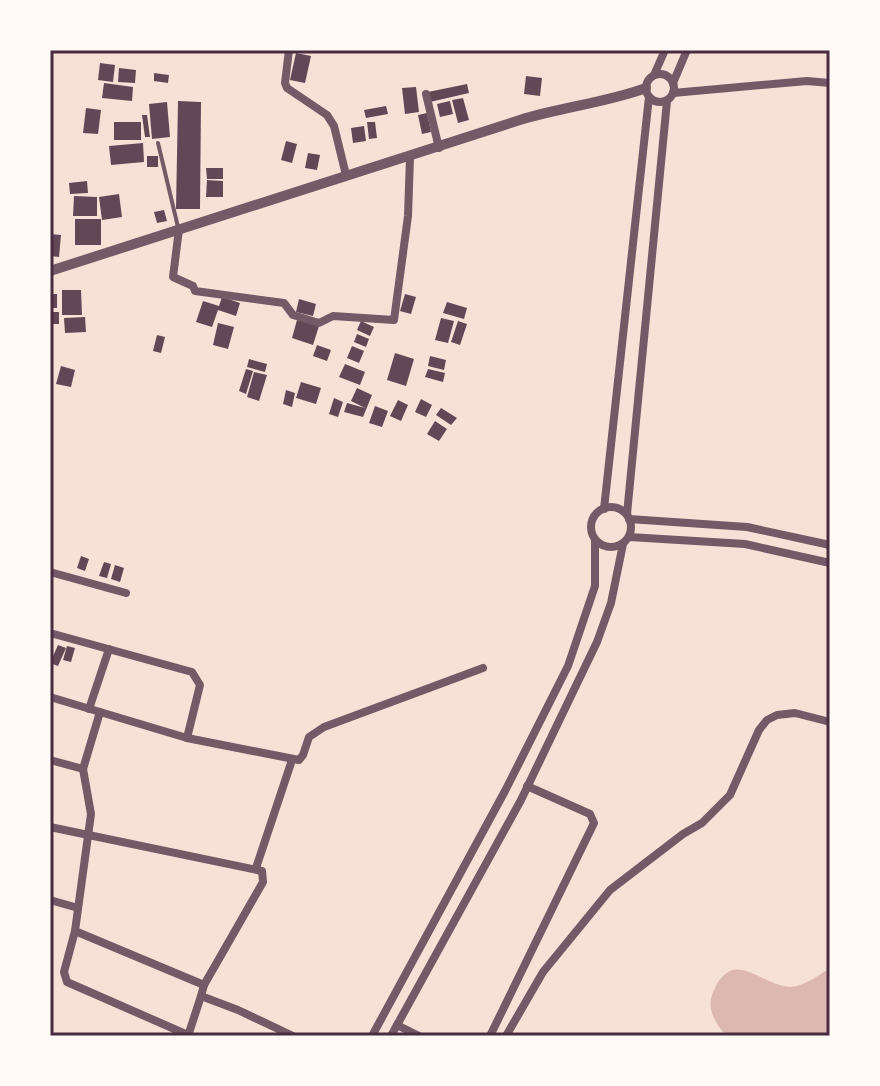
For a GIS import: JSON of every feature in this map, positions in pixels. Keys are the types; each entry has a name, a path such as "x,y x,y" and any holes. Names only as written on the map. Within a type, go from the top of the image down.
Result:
{"street":[{"path":"289,50 287,88 327,115 334,126 346,175"},
{"path":"604,509 649,79 654,75 665,50"},
{"path":"391,1036 521,800 597,642 611,603 631,530 628,516 671,92 687,50"},
{"path":"654,75 668,76 671,92"},
{"path":"648,93 657,102 671,92 807,81 830,83"},
{"path":"50,271 554,109 648,93"},
{"path":"426,94 439,148"},
{"path":"179,229 173,277 193,286 195,291 284,303 293,315 319,323 333,316 394,320 408,216 410,157"},
{"path":"372,1036 505,791 568,666 595,586 592,520 604,509 612,507 628,516 747,527 828,545 828,563 745,544 626,540 608,547 595,540"},
{"path":"50,572 126,593"},
{"path":"50,633 195,675 200,685 187,738"},
{"path":"89,709 109,649"},
{"path":"50,697 187,738 292,760 301,758 309,737 324,727 483,668"},
{"path":"50,827 89,835 256,868 262,871 263,882 204,985 188,1036 67,982 64,972 75,931 89,835 91,814 83,769 100,712"},
{"path":"506,1036 543,972 610,890 702,823 730,795 759,730 767,720 777,715 795,713 830,722"},
{"path":"50,760 83,769"},
{"path":"256,868 292,760"},
{"path":"490,1036 594,823 590,814 527,786"},
{"path":"505,791 521,800"},
{"path":"50,900 78,908"},
{"path":"75,931 204,985"},
{"path":"201,996 293,1036"},
{"path":"397,1025 419,1036"}],"lane":[{"path":"158,143 179,229"}],"shaded area":[{"path":"830,968 830,1036 726,1036 712,1014 711,997 722,977 730,971 748,972 790,987 805,983"}],"building":[{"path":"296,53 311,56 305,83 290,80"},
{"path":"100,63 115,65 113,82 98,80"},
{"path":"119,68 136,70 135,83 118,82"},
{"path":"154,73 169,75 168,83 154,81"},
{"path":"526,76 542,78 540,96 524,94"},
{"path":"104,83 133,87 132,101 102,98"},
{"path":"467,84 469,93 430,102 428,92"},
{"path":"416,87 419,112 405,114 402,88"},
{"path":"463,98 469,120 458,123 452,100"},
{"path":"178,101 201,102 200,209 176,209"},
{"path":"450,101 453,114 440,117 437,104"},
{"path":"167,102 170,137 152,139 149,104"},
{"path":"386,106 388,114 366,118 364,110"},
{"path":"86,108 101,110 98,134 83,133"},
{"path":"427,113 431,132 422,134 418,115"},
{"path":"142,115 147,115 150,137 145,137"},
{"path":"114,122 141,122 141,140 114,140"},
{"path":"367,122 375,122 377,138 369,139"},
{"path":"364,126 366,141 353,143 351,128"},
{"path":"286,141 297,144 292,163 281,160"},
{"path":"143,143 144,162 111,165 109,146"},
{"path":"308,153 320,155 317,170 305,168"},
{"path":"147,156 158,156 158,167 147,167"},
{"path":"206,168 223,168 223,179 207,179"},
{"path":"207,180 223,181 223,197 206,197"},
{"path":"87,181 88,193 70,194 69,183"},
{"path":"119,194 122,217 102,220 99,197"},
{"path":"74,196 97,197 97,216 73,216"},
{"path":"164,210 167,221 157,223 154,212"},
{"path":"75,219 101,219 101,245 75,245"},
{"path":"50,234 61,235 59,257 50,256"},
{"path":"62,290 81,290 82,315 62,315"},
{"path":"50,294 57,294 57,308 50,308"},
{"path":"405,294 416,297 411,314 400,311"},
{"path":"222,297 240,303 236,316 218,310 212,327 196,322 203,301 219,306"},
{"path":"299,299 316,304 313,316 296,312"},
{"path":"447,302 467,308 464,319 443,313"},
{"path":"50,312 59,312 59,324 50,324"},
{"path":"85,317 86,332 65,333 64,318"},
{"path":"441,318 454,321 448,343 435,340"},
{"path":"297,320 319,326 313,345 292,338"},
{"path":"361,321 374,327 370,336 357,330"},
{"path":"458,321 467,324 460,345 451,342"},
{"path":"218,323 234,327 228,349 213,345"},
{"path":"357,334 369,339 366,347 354,342"},
{"path":"157,335 165,337 161,353 153,351"},
{"path":"317,345 331,350 327,361 313,356"},
{"path":"352,346 364,351 359,363 347,358"},
{"path":"395,353 414,359 406,386 387,380"},
{"path":"430,356 446,360 444,370 428,366"},
{"path":"249,359 267,364 265,372 247,367"},
{"path":"345,364 365,372 360,385 339,377"},
{"path":"61,366 75,370 71,387 56,384"},
{"path":"246,369 253,371 246,394 239,391"},
{"path":"428,369 445,373 443,382 425,377"},
{"path":"254,372 267,375 259,401 247,397"},
{"path":"301,382 321,388 316,404 296,398"},
{"path":"357,388 372,395 363,417 344,412 347,403 365,408 351,401"},
{"path":"286,390 295,393 292,407 283,404"},
{"path":"334,398 343,402 338,417 329,414"},
{"path":"421,399 432,405 426,417 415,412"},
{"path":"398,400 408,405 401,421 390,416"},
{"path":"375,406 388,411 382,427 369,423"},
{"path":"441,408 457,418 451,425 436,415"},
{"path":"435,421 447,429 439,441 427,434"},
{"path":"81,556 89,559 85,571 77,568"},
{"path":"104,562 111,564 107,578 99,576"},
{"path":"115,565 124,568 120,582 111,579"},
{"path":"58,645 66,648 58,666 50,663"},
{"path":"67,646 75,648 71,662 63,660"}]}
